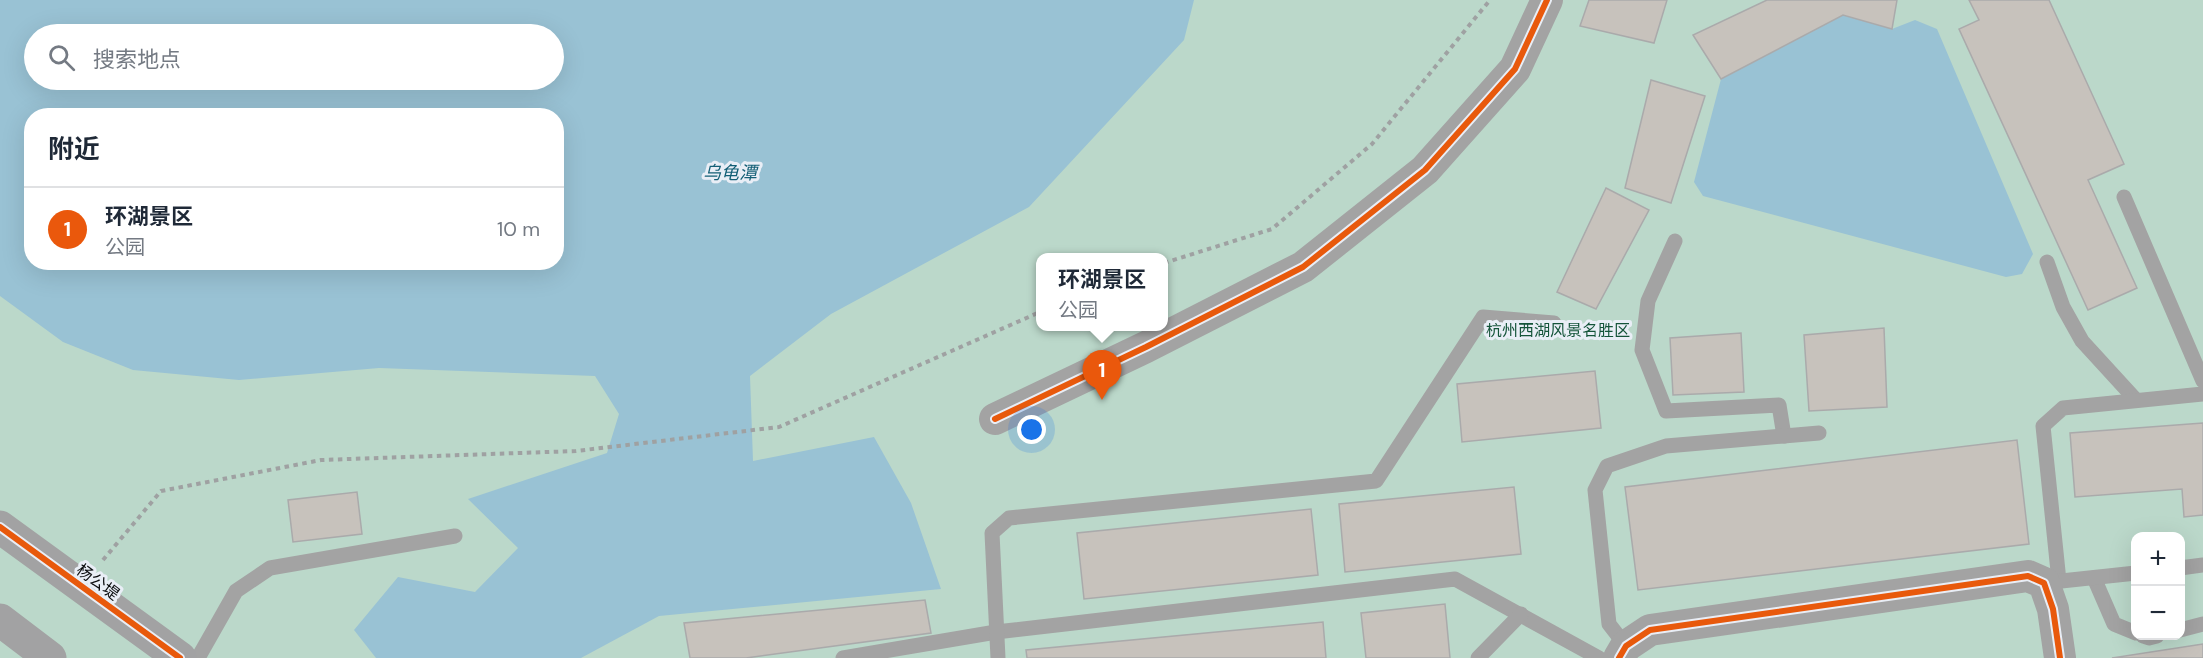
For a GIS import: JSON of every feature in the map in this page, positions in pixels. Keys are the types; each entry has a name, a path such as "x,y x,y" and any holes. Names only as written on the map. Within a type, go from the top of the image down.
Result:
{"main road":[{"name":"杨公堤","path":"0,527 180,658"},
{"path":"0,620 50,658"}],"street":[{"path":"995,419 1146,347 1303,267 1425,170 1515,69 1547,0"},
{"path":"1615,654 1650,630 2028,576 2052,582 2053,609 2060,658"}],"lane":[{"path":"2124,197 2203,381"},
{"path":"1675,241 1648,301 1642,350 1666,411 1779,405 1784,436"},
{"path":"2047,262 2063,307 2082,342 2136,400"},
{"path":"998,658 992,533 1009,518 1376,481 1483,317 1554,323"},
{"path":"2131,574 2052,582 2043,426 2063,408 2203,394"},
{"path":"1615,654 1609,624 1595,490 1607,466 1666,446 1819,433"},
{"path":"198,658 236,591 270,568 456,536"},
{"path":"2185,567 2203,565"},
{"path":"2094,578 2114,624 2131,631"},
{"path":"843,658 996,632 1455,579 1521,614 1615,654"},
{"path":"1478,658 1521,614"},
{"path":"2185,629 2203,624"}],"path":[{"path":"1168,262 1272,229 1372,144 1490,0"},
{"path":"81,586 161,491 321,460 576,451 779,427 1036,314"}],"green space":[{"name":"杭州西湖风景名胜区","path":"0,0 2203,0 2203,658 0,658"}],"water":[{"name":"乌龟潭","path":"0,0 1194,0 1184,40 1029,207 831,314 750,376 753,461 874,437 911,503 941,589 659,616 581,658 376,658 354,630 398,577 475,592 518,548 468,499 607,453 619,414 595,376 379,368 239,380 133,370 63,342 0,296"},
{"path":"1843,15 1892,29 1915,20 1937,29 2033,254 2022,274 2006,277 1703,196 1694,182 1721,79"}],"building":[{"path":"1589,0 1667,0 1654,43 1580,26"},
{"path":"1767,0 1897,0 1892,29 1843,15 1721,79 1693,35"},
{"path":"1969,0 2049,0 2124,164 2088,180 2137,288 2088,310 1959,29 1979,20"},
{"path":"1651,80 1705,96 1671,203 1625,188"},
{"path":"1606,188 1649,210 1596,309 1557,292"},
{"path":"1884,328 1887,407 1809,411 1804,335"},
{"path":"1741,333 1744,392 1673,395 1670,338"},
{"path":"1595,371 1601,428 1462,442 1457,384"},
{"path":"2203,423 2203,515 2184,517 2182,489 2075,497 2070,433"},
{"path":"2017,440 2029,544 1638,590 1625,487"},
{"path":"1514,487 1521,554 1345,572 1339,504"},
{"path":"357,492 362,534 293,542 288,500"},
{"path":"1311,509 1318,575 1084,599 1077,533"},
{"path":"925,600 931,633 746,658 690,658 684,623"},
{"path":"1445,604 1450,658 1366,658 1361,613"},
{"path":"1323,622 1326,658 1027,658 1026,650"},
{"path":"2203,644 2203,658 2112,658"}],"cycle path":[{"path":"995,419 1146,347 1303,267 1425,170 1515,69 1547,0"},
{"path":"0,527 180,658"},
{"path":"1619,658 1626,646 1650,630 2028,576 2044,583 2053,609 2060,658"}],"place":[{"name":"环湖景区","path":"1102,400"}]}
